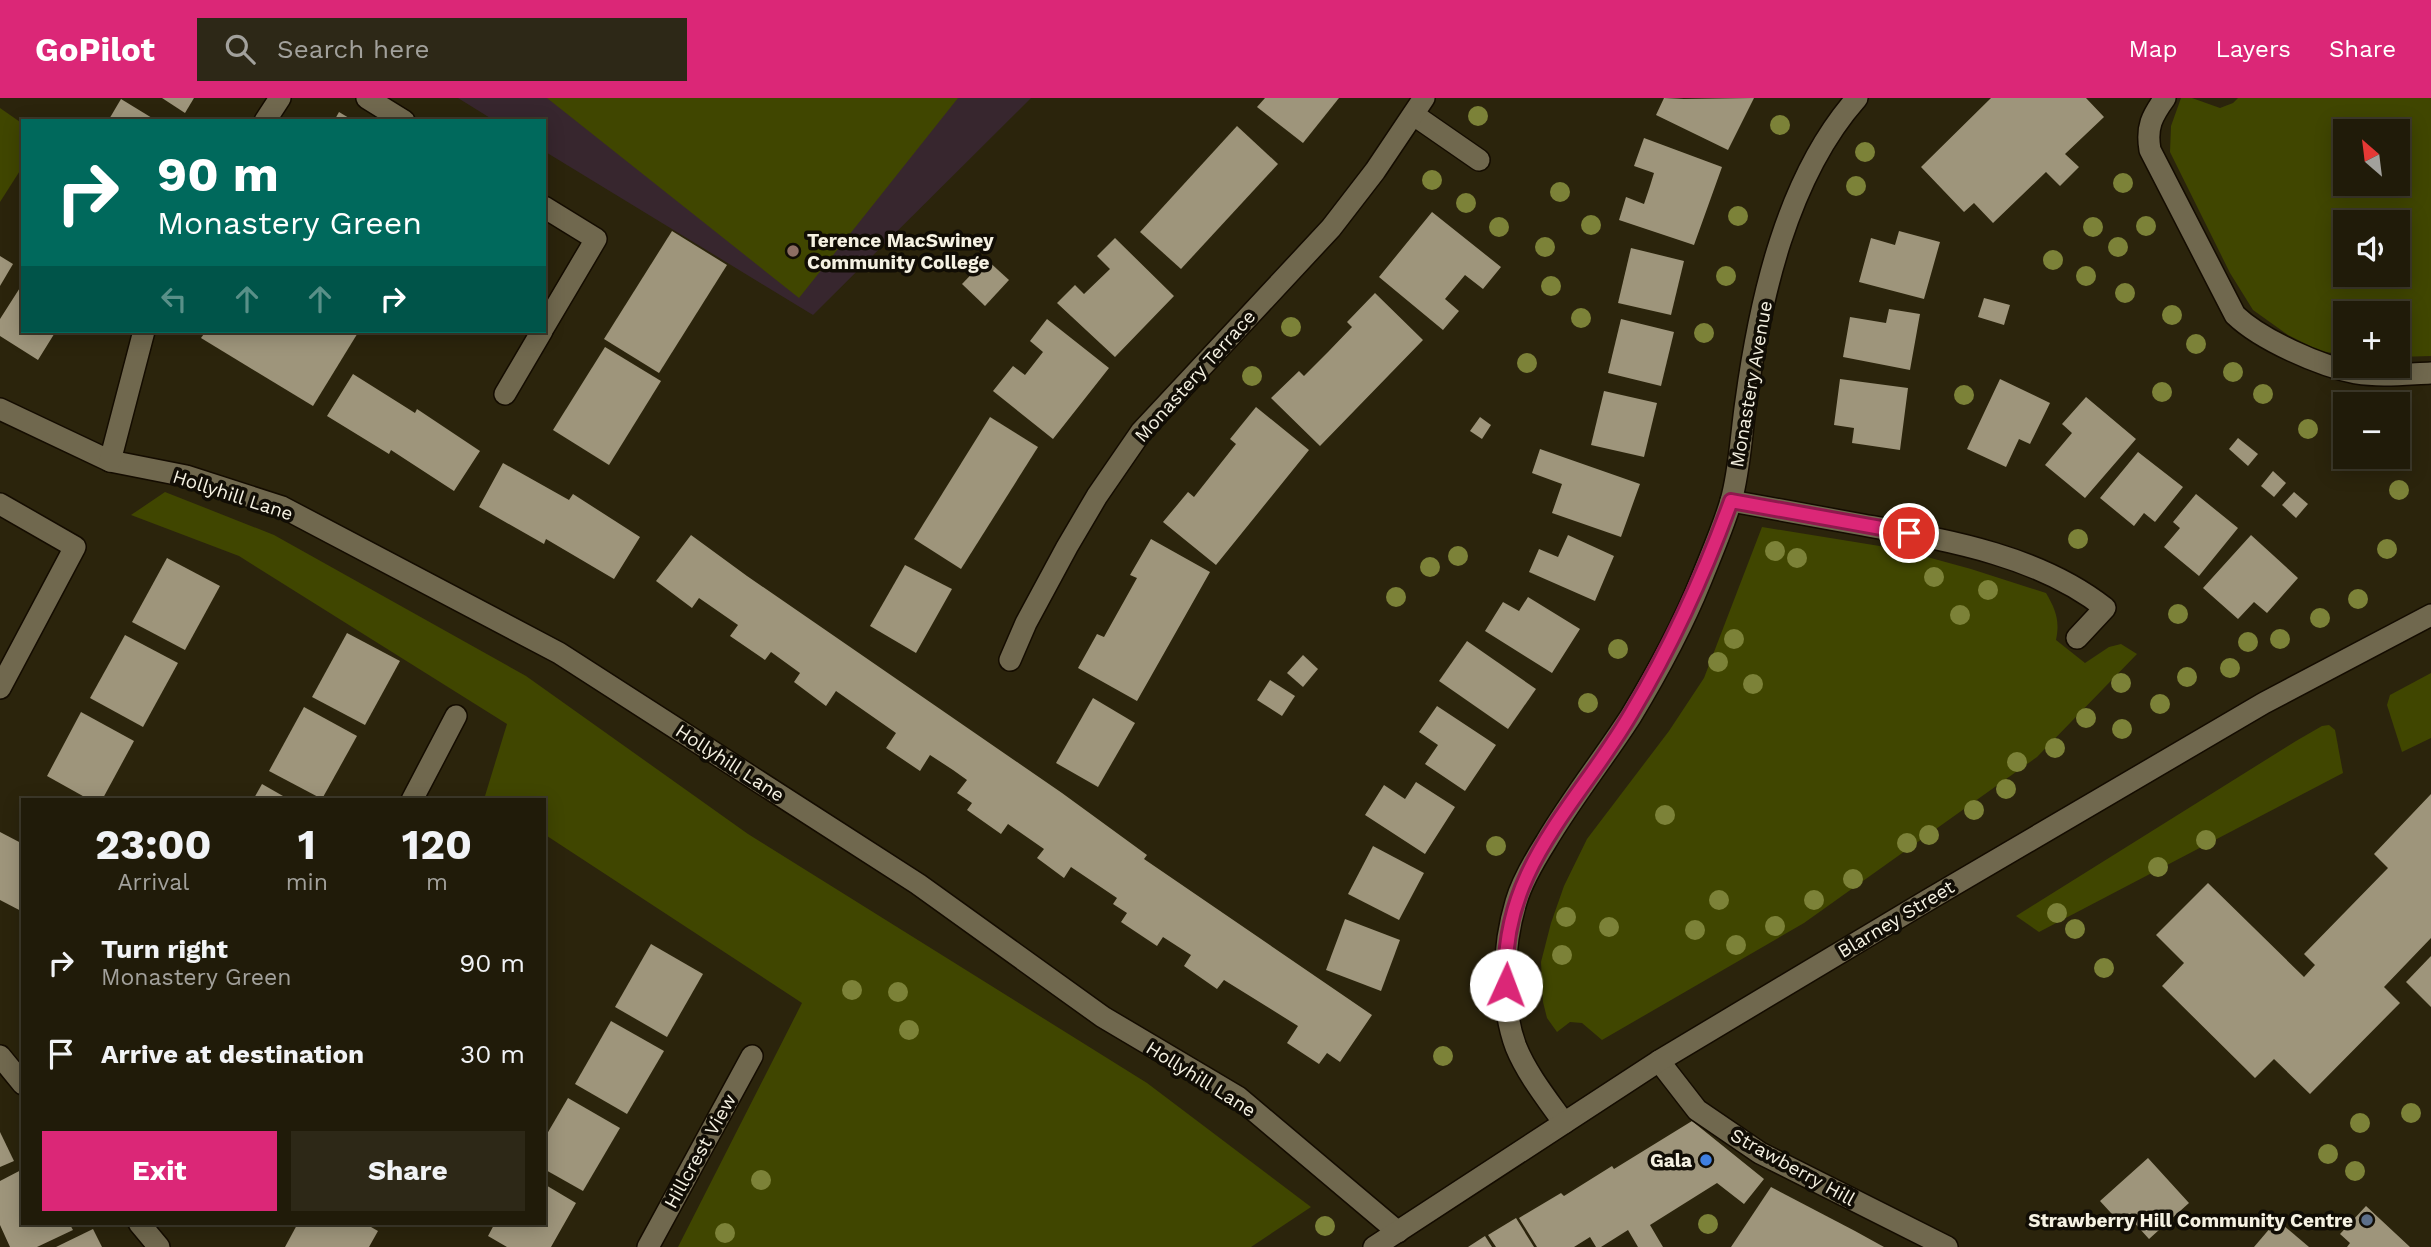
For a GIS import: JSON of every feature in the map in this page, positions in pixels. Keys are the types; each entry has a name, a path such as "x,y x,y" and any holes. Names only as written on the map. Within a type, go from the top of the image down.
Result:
{"street":[{"path":"266,119 280,98"},
{"path":"367,98 401,119"},
{"name":"Monastery Avenue","path":"1564,1123 1527,1069 1511,1029 1505,966 1516,902 1530,867 1560,818 1630,716 1669,648 1700,582 1731,501 1760,319 1779,250 1793,207 1808,174 1827,140 1857,98"},
{"path":"2165,98 2149,121 2147,134 2150,150 2235,315 2247,327 2264,337 2339,369 2375,374 2431,373"},
{"name":"Monastery Terrace","path":"1010,660 1026,623 1067,547 1097,496 1141,432 1331,228 1375,171 1419,106 1479,160"},
{"path":"546,208 596,239 546,324"},
{"path":"110,461 143,333"},
{"path":"505,394 541,333"},
{"name":"Hollyhill Lane","path":"0,409 110,461 186,476 282,507 559,653 918,884 1103,1017 1238,1097 1398,1232"},
{"path":"1731,501 1935,538 2013,560 2084,591 2105,608 2077,638"},
{"path":"0,504 75,547 0,688"},
{"name":"Blarney Street","path":"1374,1247 1659,1061 2264,703 2431,615"},
{"path":"413,798 456,716"},
{"path":"0,1056 21,1082"},
{"name":"Hillcrest View","path":"648,1247 752,1056"},
{"name":"Strawberry Hill","path":"1659,1061 1697,1110 1760,1153 1947,1247"},
{"path":"144,1225 159,1247"}],"shaded area":[{"name":"Terence MacSwiney Community College","path":"458,98 1031,98 813,315 546,152 546,119 492,119"}],"green space":[{"name":"Terence MacSwiney Community College","path":"547,98 958,98 799,298"},
{"path":"2181,98 2192,98 2220,108 2238,98 2431,98 2431,356 2410,357 2410,301 2333,301 2333,353 2320,351 2288,335 2253,310 2230,273 2170,152 2171,126"},
{"path":"0,108 21,123 21,169 0,202"},
{"path":"165,492 274,535 526,676 748,834 1147,1083 1311,1207 1251,1247 678,1247 802,1003 546,835 546,798 485,796 507,724 239,556 131,515"},
{"path":"1762,527 1898,549 2046,593 2056,616 2056,640 2085,663 2109,647 2121,644 2137,654 2037,757 1804,923 1602,1040 1582,1023 1570,1022 1557,1032 1547,1018 1543,1002 1541,962 1564,886 1587,839 1669,731 1704,678"},
{"path":"2431,673 2431,738 2402,752 2387,705 2390,695"},
{"path":"2329,725 2335,730 2343,773 2039,932 2016,916 2296,741 2322,726"}],"building":[{"path":"162,98 194,98 185,113"},
{"path":"1265,98 1339,98 1303,143 1257,107"},
{"path":"1664,98 1754,98 1728,150 1656,115"},
{"path":"1991,98 2086,98 2104,117 2065,154 2079,167 2060,186 2046,172 1993,223 1974,203 1964,212 1921,167"},
{"path":"121,99 154,119 109,119"},
{"path":"339,112 351,119 335,119"},
{"path":"1237,126 1278,164 1181,269 1140,232"},
{"path":"1644,138 1722,167 1694,245 1619,220 1626,197 1644,204 1654,173 1634,166"},
{"path":"1432,212 1501,267 1483,289 1465,275 1445,299 1459,311 1443,330 1379,277"},
{"path":"672,231 727,265 659,373 604,339"},
{"path":"1899,231 1940,242 1924,299 1859,282 1871,238 1895,245"},
{"path":"1115,238 1174,296 1115,357 1057,303 1075,285 1084,294 1110,269 1097,256"},
{"path":"1631,248 1684,261 1671,315 1618,303"},
{"path":"0,256 13,264 0,286"},
{"path":"986,259 1009,280 985,306 962,284"},
{"path":"21,286 21,333 55,333 38,360 0,336 0,319"},
{"path":"1375,293 1423,340 1320,446 1271,398 1299,371 1304,376 1328,352 1352,327 1347,322"},
{"path":"1984,298 2010,305 2004,325 1978,317"},
{"path":"1889,309 1920,314 1910,370 1843,357 1850,317 1886,323"},
{"path":"1047,319 1109,368 1053,439 993,391 1013,366 1025,375 1043,352 1030,341"},
{"path":"1621,319 1674,332 1661,386 1608,373"},
{"path":"205,333 358,333 313,406 201,338"},
{"path":"605,347 661,381 609,465 553,430"},
{"path":"353,374 415,413 417,409 480,451 454,491 391,450 389,454 327,416"},
{"path":"1840,379 1908,388 1900,450 1852,443 1854,428 1834,425"},
{"path":"2000,379 2050,403 2030,444 2019,439 2006,467 1967,449"},
{"path":"1604,391 1657,403 1644,457 1591,445"},
{"path":"2086,397 2136,439 2085,498 2045,465 2072,433 2062,424"},
{"path":"1256,407 1309,450 1216,565 1163,522 1188,492 1194,497 1236,444 1230,439"},
{"path":"990,417 1038,447 961,569 914,539"},
{"path":"1480,417 1491,425 1482,439 1470,431"},
{"path":"2238,438 2258,454 2248,466 2229,449"},
{"path":"1540,449 1640,484 1621,537 1552,513 1562,484 1532,473"},
{"path":"2138,452 2183,487 2155,522 2144,513 2134,526 2100,498"},
{"path":"503,463 569,500 573,494 640,537 614,579 546,539 544,544 479,507"},
{"path":"2273,471 2286,483 2274,497 2261,486"},
{"path":"2294,492 2308,504 2296,518 2282,505"},
{"path":"2196,494 2238,528 2199,576 2164,547 2180,528 2173,522"},
{"path":"691,535 1062,793 1147,855 1144,859 1372,1015 1340,1062 1327,1053 1319,1064 1287,1043 1298,1026 1224,980 1217,989 1184,966 1191,955 1163,937 1157,946 1121,922 1127,913 1113,904 1117,898 1071,867 1064,878 1037,858 1044,849 1008,824 1001,834 967,810 972,803 957,793 967,780 953,770 930,755 920,771 886,748 896,733 836,691 826,706 794,682 800,673 771,652 765,660 730,636 738,625 699,598 692,608 656,581"},
{"path":"1568,535 1614,556 1595,601 1529,572 1539,549 1558,557"},
{"path":"2251,535 2298,578 2267,613 2254,602 2238,619 2203,588"},
{"path":"1151,539 1210,572 1137,701 1078,668 1097,634 1104,637 1137,578 1130,575"},
{"path":"167,558 220,586 185,650 132,622"},
{"path":"905,565 952,589 916,653 870,626"},
{"path":"1528,597 1580,629 1552,673 1485,631 1503,602 1519,611"},
{"path":"347,633 400,661 365,725 312,697"},
{"path":"125,635 178,663 143,727 90,698"},
{"path":"1467,641 1536,689 1508,729 1439,681"},
{"path":"1303,655 1318,669 1303,687 1287,673"},
{"path":"1270,680 1295,696 1282,716 1257,700"},
{"path":"1093,698 1135,723 1098,787 1056,763"},
{"path":"1437,706 1496,745 1465,791 1425,764 1438,745 1419,732"},
{"path":"304,707 357,736 323,798 269,771"},
{"path":"81,712 134,741 103,798 86,798 47,776"},
{"path":"1416,782 1455,807 1425,854 1365,815 1384,785 1405,799"},
{"path":"262,784 286,798 254,798"},
{"path":"2431,794 2431,938 2384,987 2400,1003 2310,1094 2274,1059 2255,1078 2162,986 2184,963 2156,935 2208,883 2304,977 2315,965 2304,954 2388,868 2374,854"},
{"path":"0,832 21,843 21,911 0,900"},
{"path":"1373,846 1424,873 1399,920 1348,894"},
{"path":"1345,919 1400,940 1381,991 1326,970"},
{"path":"651,944 703,974 667,1037 615,1007"},
{"path":"2431,956 2431,1007 2406,982"},
{"path":"611,1021 664,1051 627,1114 575,1084"},
{"path":"568,1098 620,1128 583,1191 546,1170 546,1136"},
{"path":"1692,1121 1764,1179 1744,1204 1717,1183 1650,1225 1663,1247 1638,1247 1628,1230 1601,1247 1596,1247 1590,1237 1574,1247 1537,1247 1519,1218 1561,1193 1564,1196 1612,1166 1614,1169"},
{"path":"0,1132 14,1161 0,1167"},
{"path":"2148,1158 2189,1203 2149,1239 2130,1218 2122,1225 2100,1201"},
{"path":"21,1170 21,1225 70,1225 73,1230 37,1247 10,1247 0,1225 0,1181"},
{"path":"546,1185 576,1203 551,1247 507,1247 488,1236 494,1225 546,1225"},
{"path":"1771,1187 1855,1231 1884,1247 1731,1247"},
{"name":"Strawberry Hill Community Centre","path":"2366,1206 2410,1247 2347,1247 2350,1243 2340,1234"},
{"path":"1516,1218 1534,1247 1496,1247 1488,1235"},
{"path":"2277,1220 2309,1247 2254,1247"},
{"path":"297,1225 368,1225 378,1231 369,1247 285,1247"},
{"path":"93,1229 102,1247 56,1247"},
{"path":"1485,1236 1492,1247 1468,1247"}],"place":[{"name":"Terence MacSwiney Community College","path":"793,251"},
{"name":"Gala","path":"1706,1160"},
{"name":"Strawberry Hill Community Centre","path":"2367,1220"}],"route":[{"path":"1506,985 1505,966 1516,902 1530,867 1630,716 1669,648 1700,582 1731,501 1909,533"}]}
